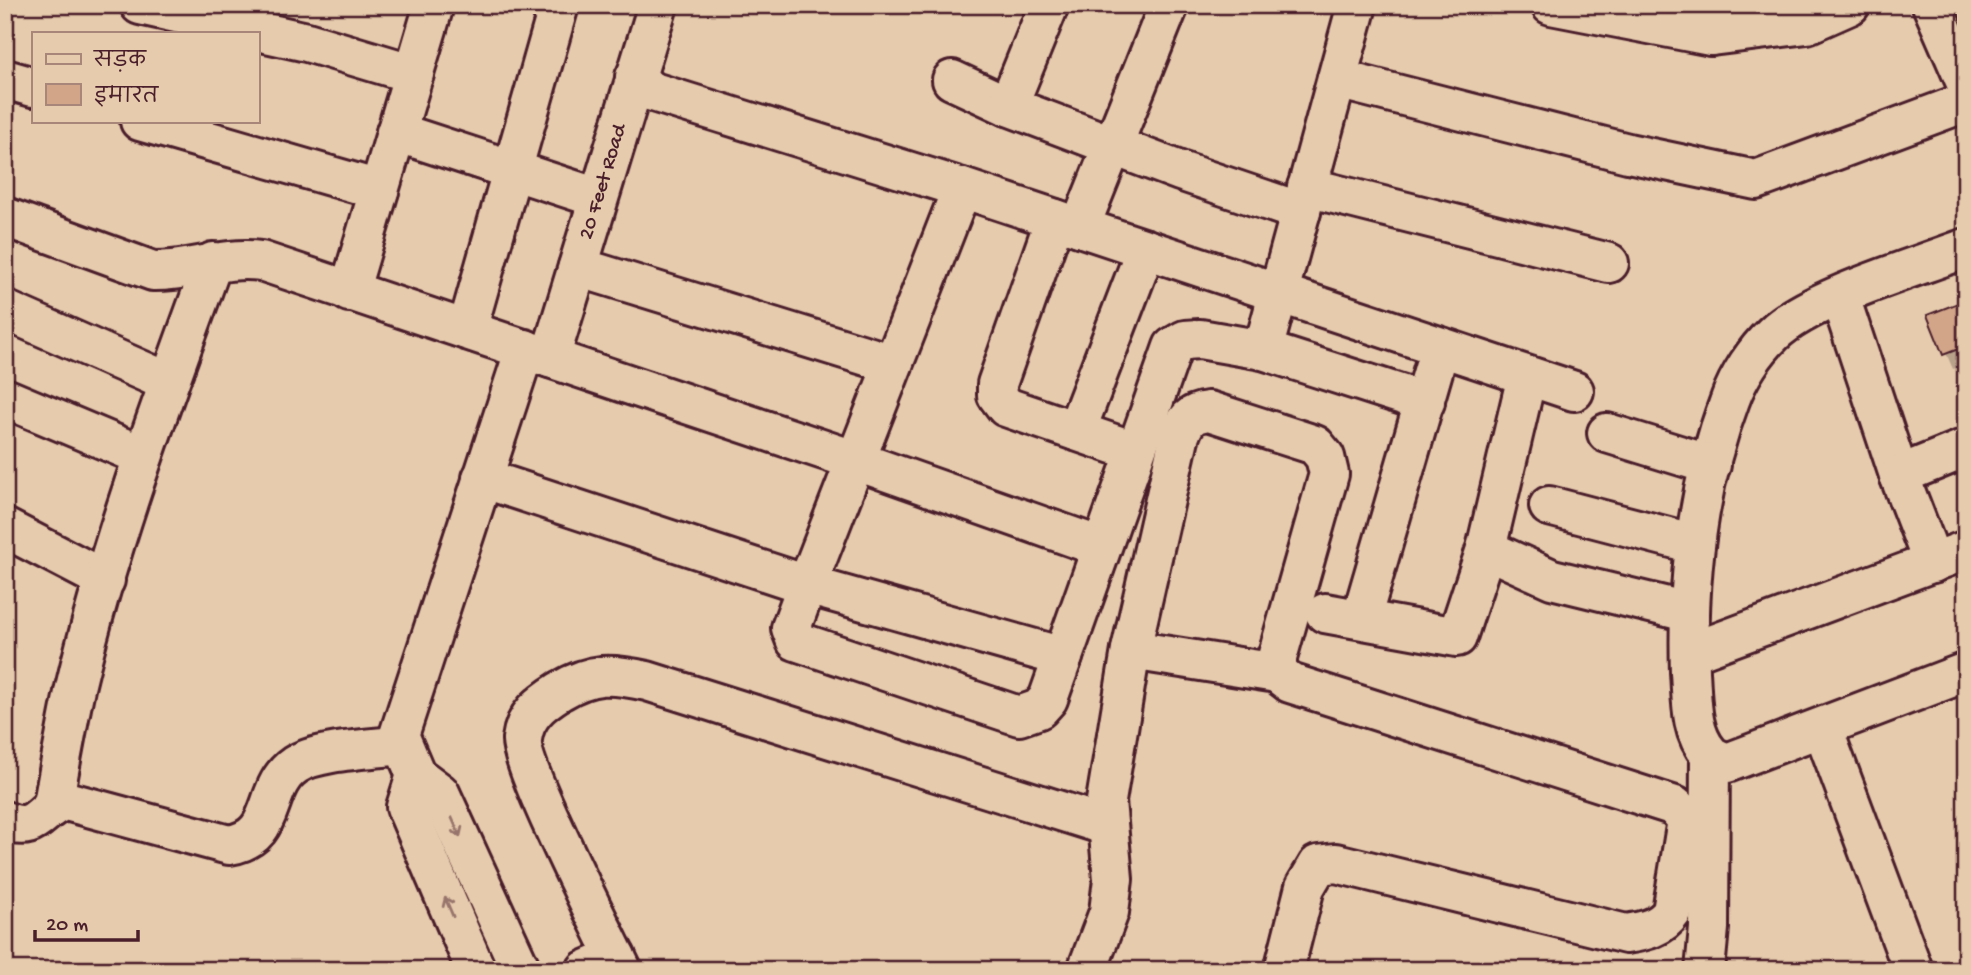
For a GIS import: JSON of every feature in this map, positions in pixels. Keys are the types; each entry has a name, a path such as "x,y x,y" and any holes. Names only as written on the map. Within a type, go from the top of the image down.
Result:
{"street":[{"path":"140,5 307,42 414,74"},
{"path":"349,292 435,5"},
{"path":"467,330 559,5"},
{"name":"20 Feet Road","path":"476,970 406,807 409,760 399,735 482,478 578,267 658,5"},
{"path":"1008,107 1049,5"},
{"path":"1134,451 1006,407 997,395 997,384 1068,223 1113,144 1169,5"},
{"path":"1263,351 1357,5"},
{"path":"1562,7 1709,21 1807,24 1850,5"},
{"path":"1337,79 1628,153 1756,180 1964,80 1932,5"},
{"path":"635,77 650,91 961,188 1574,391"},
{"path":"5,79 32,88"},
{"path":"951,80 1008,107 1180,171 1609,263"},
{"path":"143,122 379,190"},
{"path":"396,132 598,198"},
{"path":"961,188 791,628 796,640 1019,716 1039,709 1048,699 1173,347 1185,340 1200,339 1263,351 1425,402"},
{"path":"5,217 153,271 173,272 238,258 261,261 857,461 1101,547"},
{"path":"1705,970 1709,928 1710,755 1699,736 1692,706 1688,612 1703,494 1730,400 1748,365 1773,334 1803,313 1966,248"},
{"path":"1076,431 1146,249"},
{"path":"5,821 28,825 37,822 53,804 76,688 105,580 168,382 213,262"},
{"path":"578,267 893,364"},
{"path":"1690,653 1950,556 1899,475 1840,297"},
{"path":"5,310 168,382"},
{"path":"1440,347 1425,402 1343,616 1457,637 1486,549 1527,376"},
{"path":"5,398 143,456"},
{"path":"1087,970 1109,912 1114,879 1106,801 1131,650 1182,430 1185,422 1195,412 1209,411 1315,445 1325,457 1329,474 1278,658 1277,673"},
{"path":"1607,433 1711,465"},
{"path":"1899,475 1966,448"},
{"path":"482,478 807,585 1063,657"},
{"path":"1549,506 1695,544"},
{"path":"5,528 105,580"},
{"path":"1486,549 1552,579 1688,612"},
{"path":"1131,650 1277,673 1290,683 1675,806 1687,820 1672,912 1664,923 1644,931 1626,934 1336,863 1318,865 1306,887 1284,970"},
{"path":"1710,755 1727,763 1823,729 1966,672"},
{"path":"608,966 534,781 522,740 535,706 578,681 611,673 647,681 1108,826"},
{"path":"1823,729 1913,970"},
{"path":"53,804 66,801 79,803 220,843 244,843 256,836 283,776 292,767 321,756 409,760 440,793 521,970"}],"building":[{"path":"1966,300 1966,346 1943,355 1927,315"}]}
